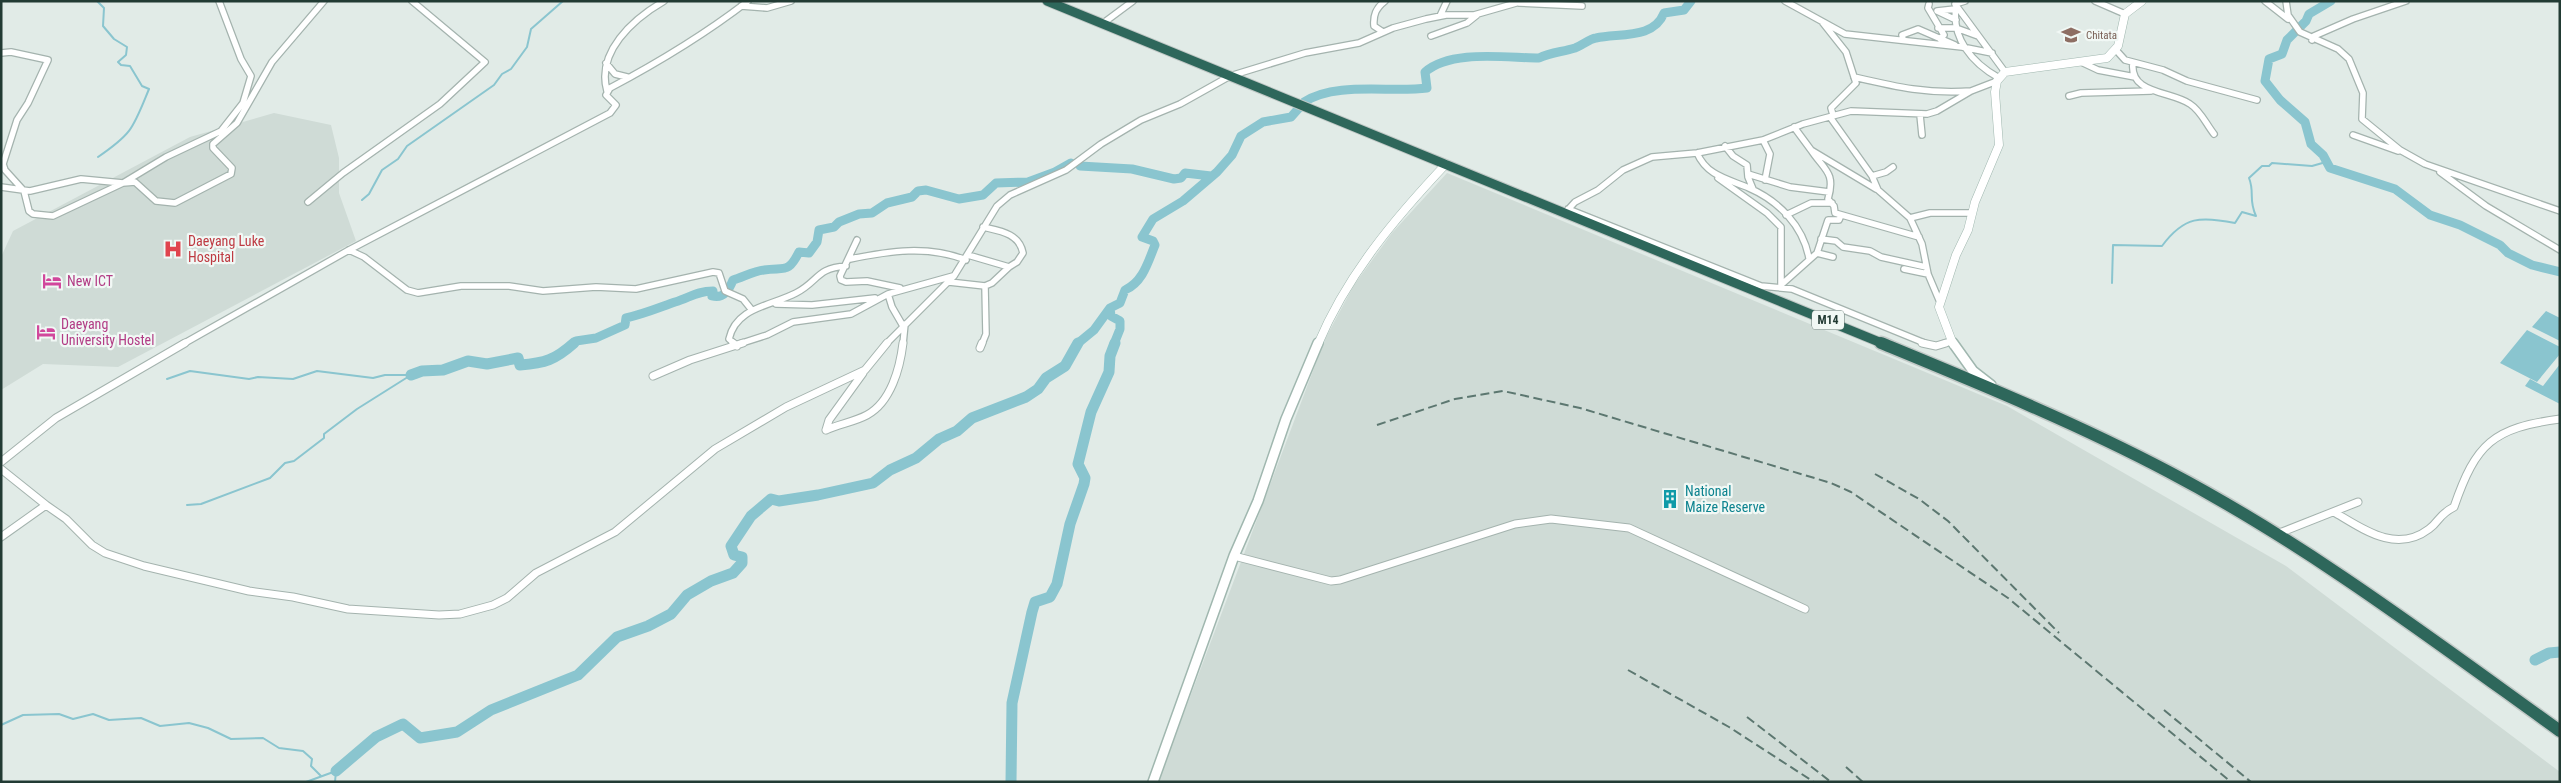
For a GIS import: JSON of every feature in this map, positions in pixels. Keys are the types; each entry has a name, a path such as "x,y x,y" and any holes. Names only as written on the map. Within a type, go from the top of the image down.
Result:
{"highway":[{"name":"M14","path":"1047,1 1446,164 1567,211 1996,390 2169,472 2276,534 2392,609 2560,731"}],"street":[{"path":"219,1 241,58 257,87"},
{"path":"217,139 237,123 284,45 324,1"},
{"path":"308,202 343,173 440,104 485,62 412,1"},
{"path":"1,462 56,418 349,250 603,118 616,108 607,97 603,84 606,62 615,44 633,26 664,1"},
{"path":"607,92 628,78 672,55 712,29 748,1"},
{"path":"741,6 779,7 791,1"},
{"path":"1102,24 1133,1"},
{"path":"1383,32 1374,26 1373,17 1376,8 1385,1"},
{"path":"1440,16 1447,1"},
{"path":"1785,1 1845,34 1958,46 1992,53"},
{"path":"1965,1 1955,3 1958,39 1984,70 2000,77"},
{"path":"2094,1 2125,14"},
{"path":"2265,1 2312,40 2336,48 2348,56 2356,70 2358,82 2363,90 2362,119 2404,153"},
{"path":"2286,1 2288,20"},
{"path":"2312,40 2314,36 2353,19 2406,1"},
{"path":"888,294 892,307 904,325 903,350 886,398 870,414 826,430 828,420 865,370 904,325 954,276 997,206 1010,195 1066,170 1101,144 1141,120 1180,104 1230,76 1304,53 1359,43 1383,32 1440,16 1478,14 1520,2 1582,6"},
{"path":"1567,211 1624,170 1642,160 1662,155 1697,153 1763,140 1794,127 1831,116 1862,110 1920,115 1936,111 2000,77 2103,59 2116,50 2120,43 2121,28 2125,14 2139,2"},
{"path":"1929,4 1928,8 1934,13 1956,20 1965,17"},
{"path":"1934,13 1938,10 1956,8 1992,53 2000,77 1995,92 1999,122 1999,145 1972,213 1968,230 1939,300"},
{"path":"1933,43 1944,35 1938,28 1934,13"},
{"path":"1431,36 1468,23 1478,14"},
{"path":"1820,20 1846,52 1855,85 1831,108 1831,116 1872,176 1878,190"},
{"path":"1938,28 1956,28 1979,36"},
{"path":"1904,40 1902,35 1918,29 1958,46"},
{"path":"2116,50 2122,58 2133,63 2163,70 2187,81 2256,100"},
{"path":"1,53 11,52 48,60 18,120 4,158 5,170 24,191 29,211 33,214 53,216 221,131"},
{"path":"606,62 615,74 628,78"},
{"path":"2081,62 2098,70 2135,77"},
{"path":"2133,63 2132,67 2135,77 2140,84 2155,91 2179,97 2194,106 2214,134"},
{"path":"213,148 221,131 243,103 251,76"},
{"path":"1854,77 1913,92 1971,91"},
{"path":"2068,96 2081,93 2155,91"},
{"path":"1920,115 1922,134"},
{"path":"1794,127 1818,161 1830,173 1832,186 1828,199 1832,203 1835,213 1919,237"},
{"path":"2353,135 2404,153 2433,168 2486,206 2560,250"},
{"path":"1,187 24,191 81,179 105,183 135,182 156,201 175,203 231,174 232,168 203,140"},
{"path":"1763,140 1770,148 1771,154 1765,180"},
{"path":"1726,146 1733,156 1747,165 1753,189"},
{"path":"1811,150 1878,190 1910,218 1919,237 1928,274 1939,300 1942,319 1951,341 1973,371 1996,390"},
{"path":"1697,153 1703,167 1718,177 1726,186 1771,216 1781,227 1781,285"},
{"path":"1154,782 1234,556 1258,501 1300,384 1336,306 1360,265 1398,215 1446,164"},
{"path":"1872,176 1886,172 1893,167"},
{"path":"2433,168 2560,211"},
{"path":"1748,174 1790,187 1829,192"},
{"path":"1718,177 1753,189 1786,215 1802,232 1809,258"},
{"path":"1786,215 1811,203 1832,203"},
{"path":"1567,211 1760,286 1792,289 1880,323 1919,342 1936,346 1951,341"},
{"path":"1910,218 1922,214 1957,211 1972,213"},
{"path":"1761,293 1781,285 1817,252 1828,220 1838,220 1841,215"},
{"path":"949,282 985,286 992,284 1009,267 1013,266 1023,253 1019,240 1002,231 983,227"},
{"path":"1820,239 1836,241 1843,246 1870,251 1881,257 1926,267"},
{"path":"857,240 850,259 840,276 842,280 846,282 867,281 892,288 907,288"},
{"path":"349,250 364,257 407,290 418,293 461,286 509,286 542,291 596,287 636,288 712,272 719,273 725,291 743,299 751,309"},
{"path":"850,259 892,251 917,250 967,257 1009,267"},
{"path":"1817,252 1833,257"},
{"path":"736,346 729,339 729,334 751,309 775,303 799,291 812,277 827,267 846,266"},
{"path":"1904,269 1928,274"},
{"path":"654,376 690,360 736,346 801,320 851,314 888,294 954,276"},
{"path":"980,348 986,334 985,286"},
{"path":"775,303 812,304 879,298"},
{"path":"1,469 66,519 92,545 106,553 144,566 249,591 293,597 336,607 440,615 460,614 499,602 544,568 615,532 716,449 786,407 865,370"},
{"path":"2334,512 2383,540 2399,543 2414,538 2430,528 2439,515 2454,507 2467,475 2490,440 2519,426 2560,419"},
{"path":"2276,534 2358,502"},
{"path":"1,537 46,505"},
{"path":"1234,556 1331,581 1340,580 1515,524 1551,519 1640,532 1805,609"}],"shaded area":[{"name":"Daeyang Luke Hospital","path":"274,113 331,125 339,158 339,193 356,241 118,367 43,364 1,390 1,257 13,231 190,137"},
{"path":"1447,173 2007,406 2286,566 2560,772 2560,782 1158,782 1325,339 1354,285 1392,233"}],"water":[{"path":"2546,311 2560,318 2560,341 2532,327"},
{"path":"2527,330 2560,347 2560,354 2537,382 2500,363"},
{"path":"2560,364 2560,404 2525,386 2530,379 2543,386"}],"waterway":[{"path":"97,1 104,8 103,26 114,39 127,47 126,55 118,62 121,65 130,66 142,86 149,89 131,129 118,142 98,157"},
{"path":"362,200 369,194 382,170 398,159 407,146 494,85 502,74 511,69 527,47 531,29 563,1"},
{"path":"1304,102 1317,96 1347,90 1427,88 1425,72 1449,60 1480,56 1539,58 1575,48 1593,39 1644,31 1653,27 1664,13 1684,10 1691,1"},
{"path":"2331,1 2309,14 2306,21 2287,40 2282,54 2269,59 2265,81 2280,100 2305,122 2311,144 2323,155 2330,168 2395,189 2430,215 2460,225 2500,245 2508,253 2532,265 2560,272"},
{"path":"1110,308 1120,303 1125,290 1141,277 1147,265 1155,245 1153,241 1142,237 1153,219 1183,201 1217,172 1232,155 1241,136 1263,122 1291,117 1299,108"},
{"path":"2112,283 2113,245 2162,246 2178,229 2194,221 2212,219 2235,223 2242,212 2256,216 2252,205 2252,188 2249,178 2262,166 2269,166 2272,163 2312,166 2326,162"},
{"path":"574,343 576,341 596,338 625,325 626,318 702,292 713,291 712,296 716,297 723,295 733,280 752,273 789,267 799,252 809,253 817,242 819,230 834,227 839,222 859,214 872,213 887,203 912,197 918,191 926,190 959,199 983,195 996,183 1028,182 1055,172 1071,163"},
{"path":"1080,166 1132,169 1174,179 1181,178 1185,173 1211,176"},
{"path":"1078,343 1094,330 1110,308"},
{"path":"1110,308 1111,316 1120,321 1120,329 1114,344"},
{"path":"411,375 422,371 443,370 468,361 487,364 518,358 520,365 536,363 555,357 574,343"},
{"path":"336,771 376,737 403,724 420,738 457,732 491,710 578,675 617,637 648,626 671,614 687,595 711,581 733,573 742,563 742,557 734,555 731,546 751,516 771,499 779,501 818,495 873,483 890,470 916,458 939,439 957,431 972,418 1026,397 1038,389 1046,378 1065,366 1078,343"},
{"path":"1011,782 1012,703 1032,612 1035,602 1050,597 1057,584 1070,524 1084,484 1085,478 1078,464 1091,412 1109,372 1110,356 1115,343"},
{"path":"167,379 190,371 249,379 258,377 293,379 317,371 373,378 385,375 411,375 357,409 324,434 324,438 294,461 285,463 270,478 201,504 187,505"},
{"path":"2535,660 2549,653 2560,652"},
{"path":"1,725 23,715 59,714 73,719 93,714 109,720 141,718 160,726 189,723 208,728 231,739 263,738 279,748 303,751 312,759 311,766 321,776"},
{"path":"306,782 336,771 335,782"}],"railway":[{"path":"1377,425 1455,399 1503,391 1580,408 1831,483 1851,492 2008,598 2231,782"},
{"path":"1875,474 1919,499 1948,521 2059,633"},
{"path":"1628,670 1729,727 1814,782"},
{"path":"2164,710 2251,782"},
{"path":"1747,717 1831,782"},
{"path":"1846,767 1863,782"}],"place":[{"name":"Chitata","path":"2071,35"},
{"name":"Daeyang Luke Hospital","path":"173,249"},
{"name":"New ICT","path":"52,281"},
{"name":"Daeyang University Hostel","path":"46,332"},
{"name":"National Maize Reserve","path":"1670,499"}]}
